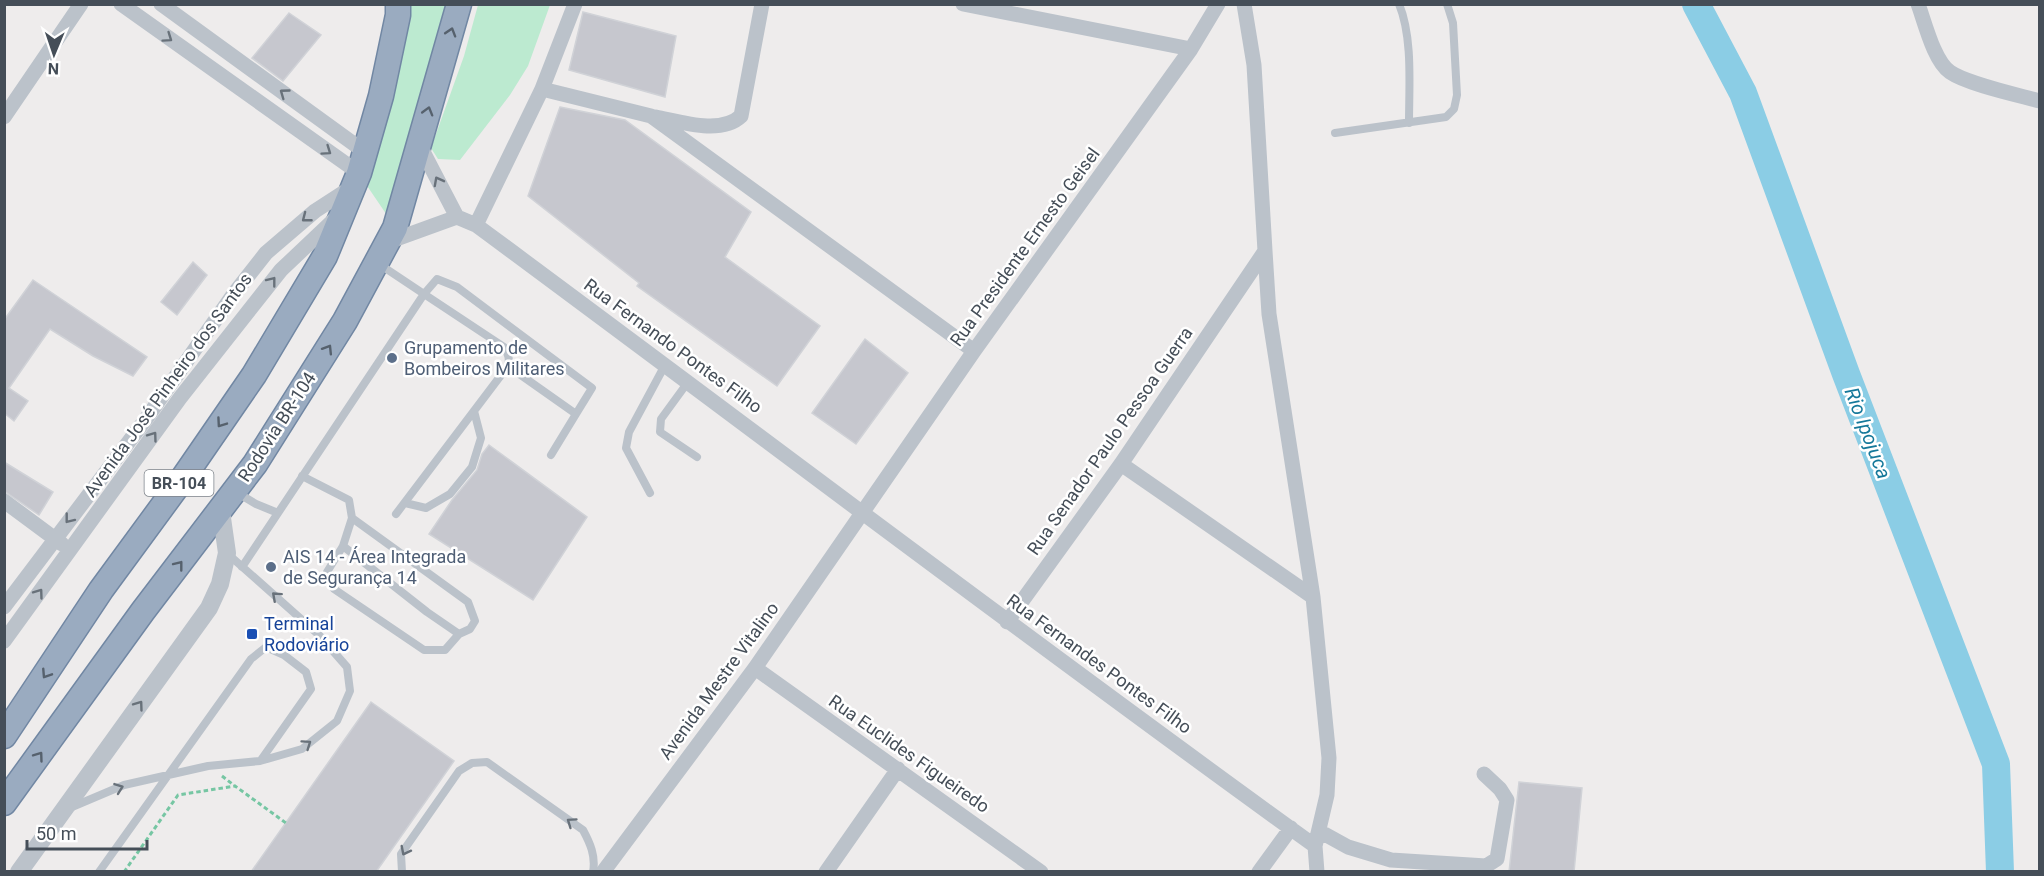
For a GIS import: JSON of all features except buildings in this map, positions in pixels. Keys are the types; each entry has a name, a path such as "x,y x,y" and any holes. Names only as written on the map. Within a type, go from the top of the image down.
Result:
{"highway":[{"name":"BR-104","path":"4,736 101,590 188,471 254,375 325,256 360,170 383,86 398,15 398,4"},
{"name":"Rodovia BR-104","path":"4,803 142,611 255,464 345,321 395,228 459,4"}],"street":[{"path":"4,117 81,4"},
{"path":"121,4 360,170"},
{"path":"161,4 360,170"},
{"path":"477,225 542,89 575,4"},
{"path":"542,89 651,116 709,125 726,125 741,116 762,4"},
{"path":"963,4 1191,49"},
{"name":"Rua Presidente Ernesto Geisel","path":"862,511 1191,49 1218,4"},
{"path":"1244,4 1254,65 1269,314 1313,597 1329,758 1327,795 1316,846 1317,872"},
{"path":"1918,4 1937,56 1949,72 2040,101"},
{"path":"651,116 974,351"},
{"path":"382,252 458,217 419,144"},
{"name":"Avenida José Pinheiro dos Santos","path":"4,607 146,419 266,253 360,170"},
{"name":"Avenida José Pinheiro dos Santos","path":"4,641 180,398 281,270 344,210"},
{"name":"Rua Fernando Pontes Filho","path":"458,217 477,225 862,511"},
{"name":"Rua Senador Paulo Pessoa Guerra","path":"1007,622 1121,464 1265,250"},
{"path":"1121,464 1313,597"},
{"path":"4,501 70,550"},
{"path":"19,872 209,608 220,584 227,553 221,511"},
{"name":"Rua Fernandes Pontes Filho","path":"862,511 1007,622 1316,846"},
{"name":"Avenida Mestre Vitalino","path":"603,872 755,668 862,511"},
{"name":"Rua Euclides Figueiredo","path":"755,668 1041,872"},
{"path":"826,872 898,770"},
{"path":"1319,831 1348,847 1391,860 1486,866 1497,859 1507,800 1500,789 1484,774"},
{"path":"1259,872 1291,828"}],"lane":[{"path":"1399,4 1403,15 1408,57 1410,123"},
{"path":"1335,133 1446,117 1454,109 1458,95 1453,23 1447,4"},
{"path":"382,252 424,294 504,347 508,354 508,366 396,514"},
{"path":"242,567 424,294 437,279 457,287 592,388 551,455"},
{"path":"650,493 626,448 629,432 665,365"},
{"path":"508,366 576,414"},
{"path":"688,382 661,419 660,432 697,457"},
{"path":"405,503 426,508 450,494 471,466 481,438 474,411"},
{"path":"302,476 349,500 352,518 343,546 327,572 334,589 424,650 445,650 459,634 470,629 475,621 468,602 352,518"},
{"path":"235,491 256,504 278,513"},
{"path":"343,546 427,612 459,634"},
{"path":"65,810 124,785 208,766 260,761 302,749 337,721 350,691 347,667 319,635 227,553"},
{"path":"99,872 251,659 266,647 284,655 306,672 311,689 260,761"},
{"path":"402,872 401,854 459,771 472,763 487,762 583,830 591,846 593,872"}],"path":[{"path":"124,872 178,795 235,786 286,823"}],"green space":[{"path":"397,5 463,5 395,227 359,174"},
{"path":"478,5 550,5 528,66 510,95 460,160 438,159 431,148 464,56"}],"waterway":[{"name":"Rio Ipojuca","path":"1696,4 1743,93 1846,374 1996,764 2000,872"}],"place":[{"name":"Grupamento de Bombeiros Militares","path":"392,358"},
{"name":"AIS 14 - Área Integrada de Segurança 14","path":"271,567"},
{"name":"Terminal Rodoviário","path":"252,634"}]}
